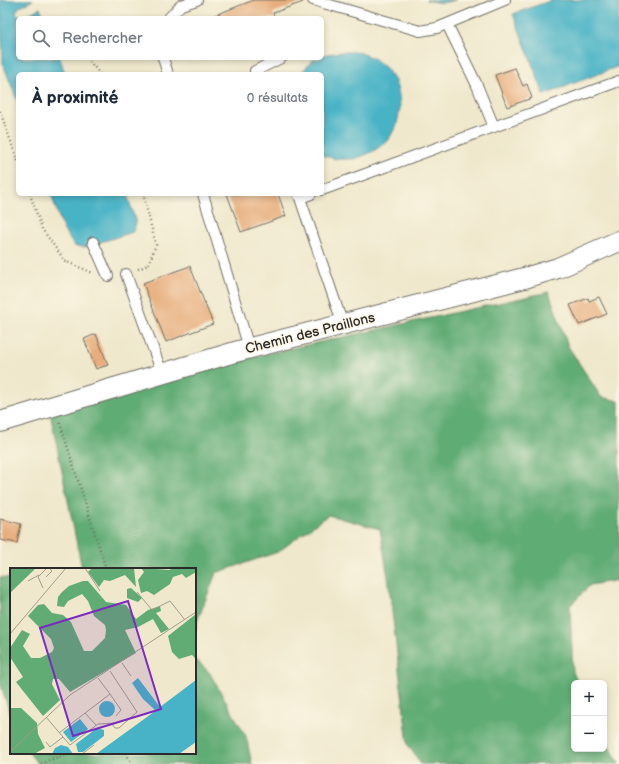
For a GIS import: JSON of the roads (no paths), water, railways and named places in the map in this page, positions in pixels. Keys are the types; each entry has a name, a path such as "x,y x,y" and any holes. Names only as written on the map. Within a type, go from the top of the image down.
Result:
{"street":[{"name":"Chemin des Praillons","path":"0,422 249,348 528,278 558,268 619,241"}],"lane":[{"path":"170,16 181,5 197,0"},
{"path":"313,0 420,31 437,28 506,0"},
{"path":"344,0 349,10"},
{"path":"447,24 476,83 494,127"},
{"path":"164,60 167,72"},
{"path":"255,72 277,60"},
{"path":"324,189 619,81"},
{"path":"204,196 249,348"},
{"path":"299,196 343,325"},
{"path":"93,242 108,276"},
{"path":"126,274 162,373"}],"water":[{"path":"0,0 33,0 18,8 16,12 19,16 16,16 16,60 61,60 64,71 67,72 16,72 16,98 3,64"},
{"path":"426,0 456,0 441,3"},
{"path":"552,0 619,0 619,66 544,95 513,14"},
{"path":"40,8 44,16 25,16"},
{"path":"359,52 375,59 386,68 395,81 399,95 400,108 397,124 388,141 372,152 355,159 336,159 324,156 324,72 302,72 313,60 324,60 324,55"},
{"path":"52,196 128,196 136,223 133,232 85,247 74,246 63,229"}]}
